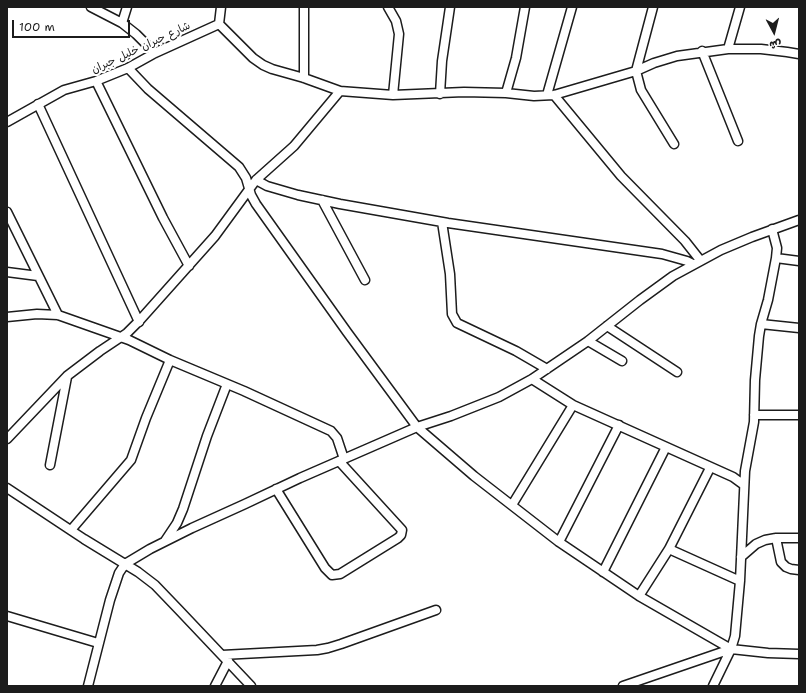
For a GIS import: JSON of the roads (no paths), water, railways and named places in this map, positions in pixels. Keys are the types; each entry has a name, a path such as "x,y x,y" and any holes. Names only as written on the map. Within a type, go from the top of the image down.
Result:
{"street":[{"path":"91,7 122,23 136,34 155,53"},
{"path":"122,23 127,7"},
{"path":"221,7 219,24 253,58 263,65 304,78 340,92 394,95 464,92 506,93 534,96 551,95 636,71 654,63 677,56 728,49 761,49 799,54"},
{"path":"304,7 304,78"},
{"path":"388,7 396,20 399,34 394,95"},
{"path":"440,94 442,61 450,7"},
{"path":"506,93 516,58 525,7"},
{"path":"551,95 572,7"},
{"path":"653,7 636,71 641,90 674,144"},
{"path":"728,49 740,7"},
{"name":"شارع جبران خليل جبران","path":"7,122 64,90 96,81 128,68 155,53 219,24"},
{"path":"702,52 738,141"},
{"path":"128,68 148,89 239,167 246,178 251,195 256,204 417,427 474,476 559,542 639,596 731,648 768,653 799,654"},
{"path":"96,81 170,231 189,266"},
{"path":"7,439 67,376 100,351 127,334 215,236 256,180 294,146 340,92"},
{"path":"551,95 622,176 685,241 697,262"},
{"path":"38,104 138,322"},
{"path":"256,180 267,186 322,200 442,222 662,254 697,262"},
{"path":"322,200 365,280"},
{"path":"7,212 58,316"},
{"path":"88,686 98,643 114,588 119,573 125,564 192,528 276,489 417,427 451,416 499,397 547,370 588,341 673,276 727,247 799,220"},
{"path":"442,222 450,274 452,314 457,323 516,351 547,370"},
{"path":"713,686 735,636 740,581 745,471 754,422 755,380 761,324 768,300 777,248 772,229"},
{"path":"776,258 799,261"},
{"path":"7,272 38,276"},
{"path":"7,317 37,314 58,316 121,337 331,431 337,438 341,460 402,530 401,534 398,538 340,574 332,575 325,568 276,489"},
{"path":"761,324 799,328"},
{"path":"607,326 677,372"},
{"path":"588,341 622,361"},
{"path":"71,530 131,460 146,418 170,360"},
{"path":"50,465 67,376"},
{"path":"532,379 573,405 710,468 733,477 744,485"},
{"path":"164,542 177,523 183,509 207,436 227,384"},
{"path":"512,505 573,405"},
{"path":"754,415 799,415"},
{"path":"559,542 619,425"},
{"path":"603,572 666,447"},
{"path":"639,596 669,548 710,468"},
{"path":"7,488 138,572 155,585 251,686"},
{"path":"741,557 756,544 765,540 776,538 799,538"},
{"path":"776,538 781,562 786,567 799,570"},
{"path":"669,548 740,581"},
{"path":"225,658 328,648 436,610"},
{"path":"7,616 98,643"},
{"path":"623,686 731,648"},
{"path":"215,686 225,658"}]}
